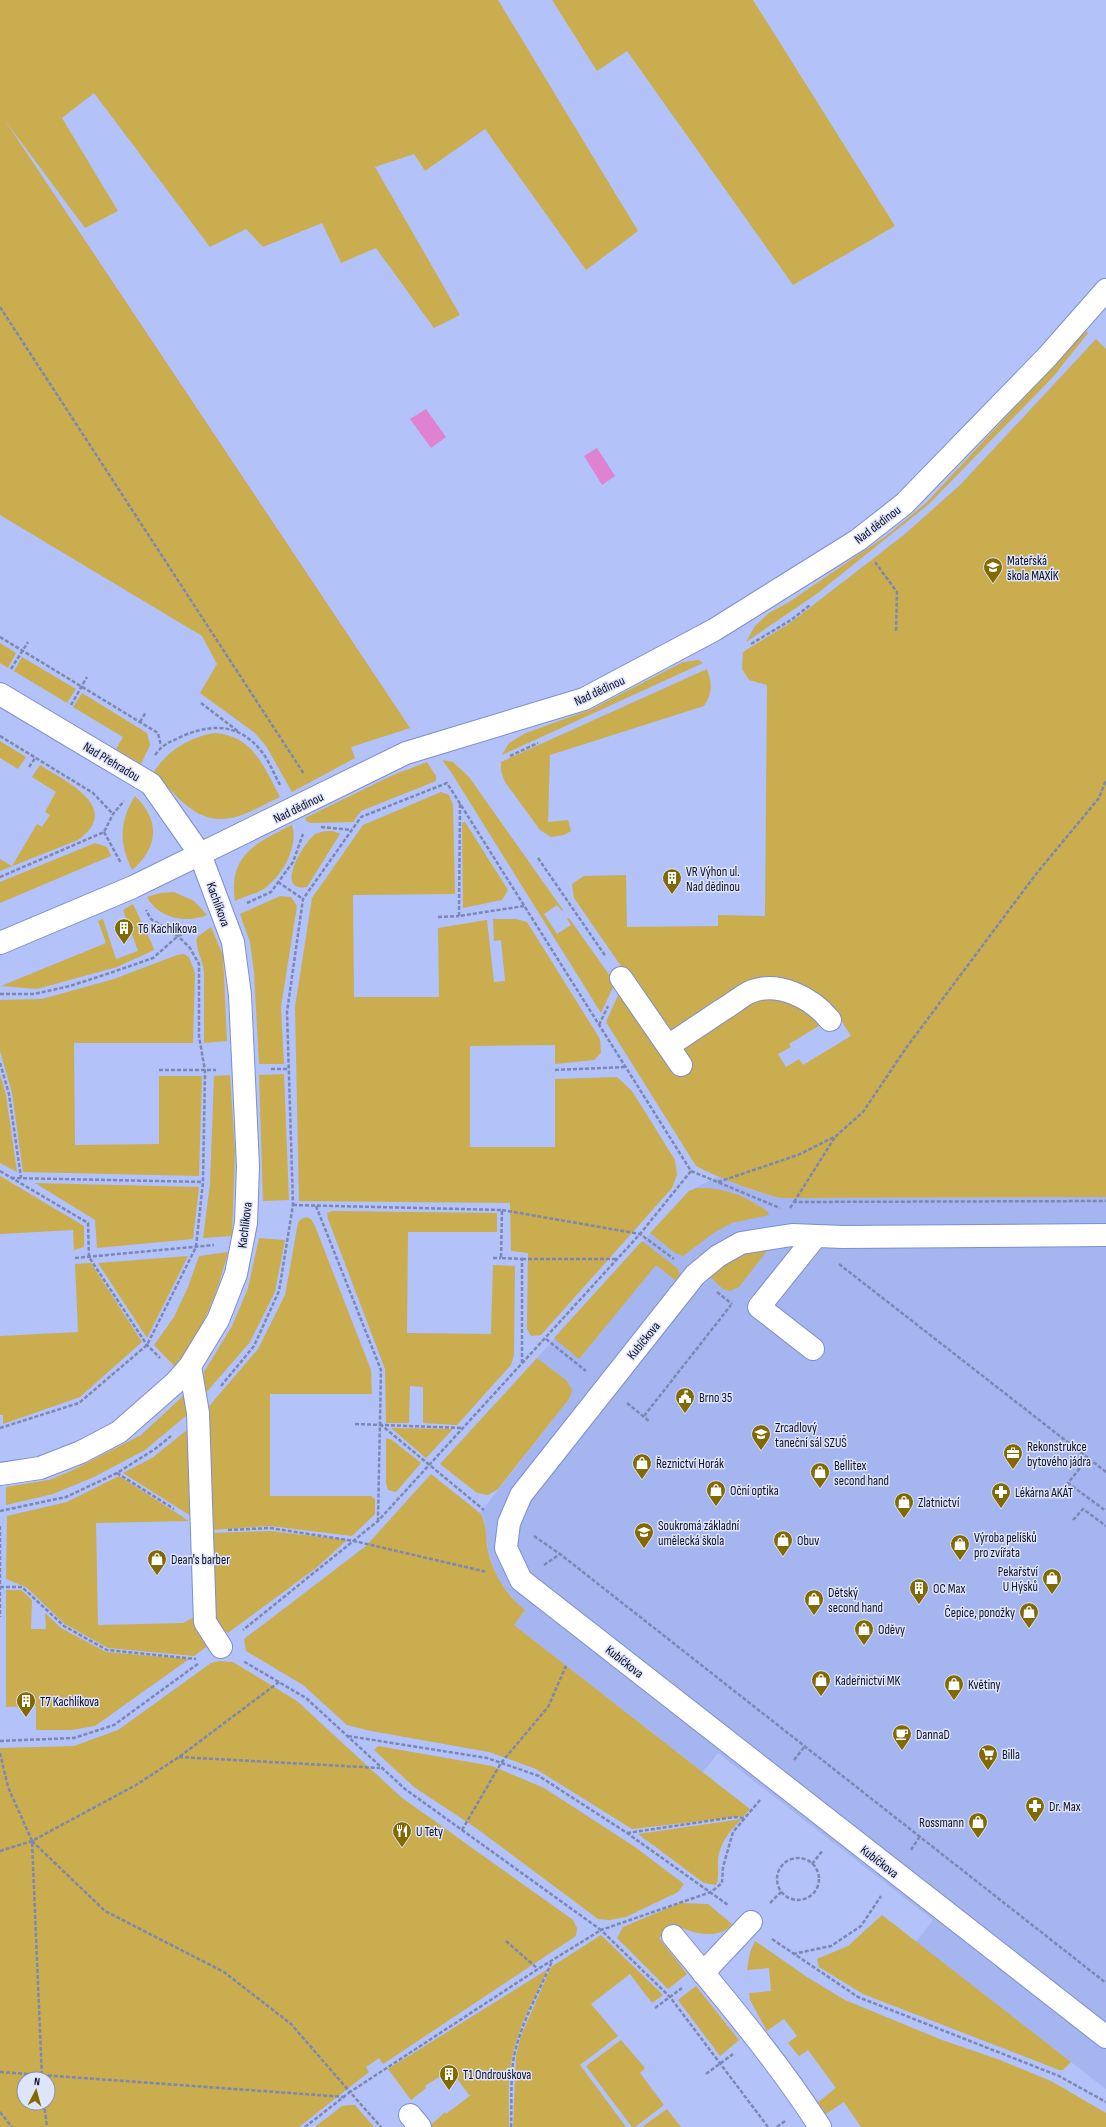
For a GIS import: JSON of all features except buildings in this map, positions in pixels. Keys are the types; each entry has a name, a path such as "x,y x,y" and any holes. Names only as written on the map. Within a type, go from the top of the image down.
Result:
{"street":[{"name":"Nad dědinou","path":"0,943 122,892 406,753 584,699 714,630 858,540 904,504 1047,357 1106,290"},
{"name":"Nad Přehradou","path":"4,684 57,727 151,784 200,854"},
{"name":"Kachlíkova","path":"0,1474 40,1468 82,1452 119,1432 185,1372 218,1320 236,1274 246,1223 248,1166 240,995 233,942 200,854"},
{"path":"621,978 681,1065"},
{"path":"668,1046 749,993 765,989 782,990 799,995 815,1005 830,1020"},
{"name":"Kubíčkova","path":"1106,1236 792,1235 741,1243 718,1256 698,1271 521,1495 509,1523 506,1548 521,1580 1106,2037"},
{"path":"813,1349 759,1307 816,1236"},
{"path":"185,1372 198,1413 205,1622 221,1647"},
{"path":"704,1973 751,1922"},
{"path":"673,1936 755,2038 820,2127"}],"path":[{"path":"0,307 318,797"},
{"path":"870,556 897,592 896,632"},
{"path":"0,637 158,733 161,746"},
{"path":"4,684 28,642"},
{"path":"57,727 87,677"},
{"path":"201,703 241,733"},
{"path":"140,722 146,712"},
{"path":"0,736 93,793 113,814"},
{"path":"30,767 36,757"},
{"path":"718,1182 798,1155 836,1136 863,1112 906,1048 1032,880 1099,798 1106,780"},
{"path":"198,1413 254,1346 279,1290 293,1205 287,1012 303,899 361,817 447,783 691,1171 781,1208"},
{"path":"459,916 460,803"},
{"path":"316,827 352,830"},
{"path":"538,858 621,978 599,1025"},
{"path":"278,882 303,899"},
{"path":"438,917 459,916 525,906"},
{"path":"0,994 34,994 70,986 110,973 153,958 178,936 190,948 199,964 199,1036 205,1071 203,1182 196,1247 147,1345 79,1403 0,1428"},
{"path":"0,1063 9,1094 21,1178"},
{"path":"555,1070 625,1067"},
{"path":"789,1211 836,1136"},
{"path":"0,1171 88,1223 89,1257 147,1345 185,1372"},
{"path":"306,2127 350,2092 538,1969 601,1930 405,1789 306,1698 221,1647 378,1521 546,1339 640,1234 691,1171"},
{"path":"10,1178 203,1182"},
{"path":"794,1202 1106,1201"},
{"path":"293,1205 502,1210 640,1234"},
{"path":"316,1206 381,1370 378,1521"},
{"path":"501,1258 502,1210"},
{"path":"75,1258 242,1243"},
{"path":"493,1258 617,1259"},
{"path":"522,1259 522,1365"},
{"path":"859,1280 1106,1472"},
{"path":"644,1416 736,1299"},
{"path":"546,1339 606,1386"},
{"path":"355,1424 464,1428"},
{"path":"380,1424 491,1515 522,1528 560,1554 1106,1983"},
{"path":"1088,1458 1068,1483 1106,1512"},
{"path":"117,1473 201,1529 270,1528 354,1541 521,1580 560,1554"},
{"path":"1073,1520 1083,1509 1106,1526"},
{"path":"0,1526 0,1617"},
{"path":"0,1587 22,1588 64,1626 107,1650 204,1659 114,1725 74,1738 0,1741"},
{"path":"462,1830 501,1763 548,1707 566,1666"},
{"path":"0,1851 32,1841 136,1785 179,1757 279,1682"},
{"path":"0,1753 8,1787 32,1841 41,2071"},
{"path":"179,1757 381,1768"},
{"path":"626,1833 735,1817 745,1818"},
{"path":"793,1954 831,1946 861,1926 920,1836"},
{"path":"32,1841 105,1910 224,1972 291,2024 381,2127"},
{"path":"792,1859 806,1860 816,1869 819,1882 816,1889 807,1899 793,1900 786,1897 778,1886 778,1872 786,1862 792,1859"},
{"path":"506,1941 538,1969"},
{"path":"511,2127 514,2056 520,2036 552,1961"},
{"path":"656,2008 704,1973"},
{"path":"706,2074 755,2038"},
{"path":"0,2072 16,2073"},
{"path":"56,2076 345,2097"},
{"path":"45,2111 47,2127"},
{"path":"0,2112 12,2127"}],"shaded area":[{"path":"0,0 498,0 638,231 586,270 485,129 425,171 414,154 375,167 460,315 434,328 376,248 341,263 322,223 263,247 246,229 210,247 94,93 62,118 118,211 85,228 4,119 410,728 351,747 355,758 292,792 266,746 255,733 200,693 217,664 202,636 0,515"},
{"path":"552,0 753,0 895,226 793,285 627,51 597,71"},
{"path":"1086,331 1088,333 1053,377 929,504 818,593 746,642 755,626 769,613 789,602 886,536 926,503"},
{"path":"1096,339 1106,349 1106,1197 780,1198 758,1192 716,1176 696,1166 606,1022 620,991 678,1049 756,995 770,993 827,1021 789,1044 791,1047 778,1054 786,1067 799,1059 803,1065 851,1036 837,1014 771,985 670,1037 574,898 572,884 584,876 626,875 627,927 718,926 718,915 765,916 767,685 749,680 742,669 743,652 790,623 905,534 960,485"},
{"path":"426,409 446,437 431,448 410,419"},
{"path":"597,448 615,476 602,485 584,456"},
{"path":"0,643 16,653 8,668 0,663"},
{"path":"22,657 76,689 67,703 14,671"},
{"path":"699,660 703,663 502,755 509,743 526,733 592,709 683,662"},
{"path":"707,669 711,688 704,706 550,755 548,822 568,820 571,831 564,835 551,837 540,830 505,782 501,771 501,762"},
{"path":"82,693 147,733 150,745 141,764 116,749 123,737 73,707"},
{"path":"214,733 227,735 248,746 256,754 280,797 233,818 210,818 198,813 186,805 153,773 165,758 179,746 196,738"},
{"path":"0,741 26,757 18,769 0,758"},
{"path":"442,760 453,762 469,777 563,910 562,911 557,905 544,914 557,934 571,925 567,919 569,918 615,983 601,1013 451,772"},
{"path":"427,762 436,776 436,781 361,811 353,822 310,823 306,821 305,818 393,775"},
{"path":"40,765 75,787 86,796 93,806 95,817 91,828 78,840 0,871 0,859 12,866 37,824 42,827 50,815 45,812 56,792 32,777"},
{"path":"441,792 449,795 453,805 455,894 353,895 354,997 439,997 438,928 487,920 494,982 505,981 501,940 494,941 493,919 516,919 527,922 600,1039 601,1053 594,1060 555,1064 555,1045 470,1046 470,1147 555,1147 555,1079 617,1077 632,1091 675,1160 677,1175 672,1188 541,1335 531,1336 527,1329 528,1253 511,1251 510,1203 299,1201 295,1007 312,898 363,825"},
{"path":"135,796 149,815 153,834 147,853 141,862 132,870 125,851 123,833 126,815"},
{"path":"465,822 508,890 502,900 463,908 462,823"},
{"path":"292,825 294,834 291,851 283,869 277,877 264,889 235,901 234,885 236,872 241,861 257,844"},
{"path":"326,831 333,831 340,834 307,887 298,887 293,883 292,876 294,867 302,849 313,836"},
{"path":"95,843 107,847 111,856 0,903 0,882"},
{"path":"174,892 194,901 207,915 190,919 173,917 158,910 147,897 160,893"},
{"path":"280,896 291,897 297,906 281,1007 284,1064 259,1064 254,973 250,942 240,914"},
{"path":"133,904 154,950 117,967 37,989 1,986 106,943 98,921 103,919 116,959 138,951 123,910"},
{"path":"211,927 223,955 227,1041 204,1043 204,972 198,950 197,937"},
{"path":"184,954 189,957 195,973 193,1043 74,1043 75,1145 159,1144 159,1076 202,1076 199,1176 23,1172 12,1093 0,1051 0,1000 42,999 114,979 177,955"},
{"path":"0,1074 6,1095 17,1172 0,1163"},
{"path":"284,1074 289,1200 263,1201 259,1075"},
{"path":"230,1075 235,1152 232,1236 203,1238 210,1184 214,1076"},
{"path":"0,1176 84,1226 84,1247 74,1250 73,1230 0,1234"},
{"path":"717,1177 755,1191 780,1198 1106,1197 1106,2089 916,1942 933,1920 718,1753 703,1772 514,1625 525,1610 518,1605 496,1577 488,1550 485,1521 480,1513 569,1399 566,1380 537,1358 689,1191"},
{"path":"35,1183 199,1187 193,1239 97,1248 95,1220"},
{"path":"697,1188 717,1189 743,1197 760,1206 768,1212 769,1215 732,1223 715,1232 683,1256 675,1253 650,1233 689,1191"},
{"path":"333,1211 497,1213 497,1232 408,1232 407,1333 491,1334 493,1265 515,1266 514,1355 511,1365 457,1425 423,1423 423,1387 410,1386 409,1423 386,1423 385,1369 328,1219 327,1213"},
{"path":"306,1217 311,1219 315,1226 371,1370 372,1394 270,1394 270,1496 371,1496 375,1499 375,1514 352,1536 270,1526 210,1530 205,1411 258,1349 285,1295 298,1223 301,1219"},
{"path":"259,1238 285,1240 275,1292 250,1342 205,1394 204,1372 232,1326 248,1288"},
{"path":"642,1241 677,1268 680,1274 675,1280 656,1265 579,1359 554,1338"},
{"path":"770,1247 739,1287 730,1291 723,1289 709,1276 744,1253"},
{"path":"228,1252 208,1312 193,1340 174,1366 154,1345 174,1317 188,1287 199,1256"},
{"path":"188,1256 147,1338 98,1263"},
{"path":"91,1263 142,1342 80,1397 3,1424 3,1415 0,1415 0,1336 78,1332 75,1264"},
{"path":"537,1358 566,1380 572,1390 569,1399 498,1489 488,1495 477,1493 440,1464"},
{"path":"185,1394 192,1411 145,1450 94,1477 53,1494 6,1505 6,1487 49,1480 71,1471 141,1435"},
{"path":"192,1426 194,1518 123,1473 152,1458"},
{"path":"391,1428 453,1429 426,1458"},
{"path":"386,1438 392,1440 421,1463 396,1492 388,1490 386,1483"},
{"path":"431,1474 480,1513 483,1518 488,1551 493,1568 512,1598 525,1610 514,1625 750,1809 744,1816 632,1829 536,1769 489,1752 371,1731 347,1725 303,1685 246,1651 244,1639 366,1546"},
{"path":"119,1476 189,1521 96,1523 98,1625 183,1623 198,1615 210,1644 194,1656 108,1648 65,1624 26,1587 6,1579 7,1516 67,1502"},
{"path":"270,1531 347,1540 316,1568 228,1633 216,1625 210,1533"},
{"path":"6,1590 21,1590 32,1600 31,1629 46,1629 45,1613 61,1628 106,1652 189,1659 95,1726 71,1730 36,1730 36,1706 6,1707"},
{"path":"220,1661 233,1662 297,1701 401,1797 573,1920 577,1928 576,1936 383,2064 379,2058 366,2067 369,2072 299,2127 0,2127 0,1748 74,1746 118,1730 211,1663"},
{"path":"378,1746 492,1766 544,1788 635,1847 684,1884 678,1892 626,1917 610,1920 598,1919 476,1828 414,1787 374,1750"},
{"path":"742,1819 733,1828 722,1845 718,1857 718,1877 716,1885 704,1883 638,1834"},
{"path":"680,1903 708,1904 732,1924 727,1929 713,1934 696,1933 675,1925 659,1938 687,1974 668,1989 617,1938 623,1927"},
{"path":"882,1915 1071,2062 1063,2070 1059,2070 863,1994 819,1967 817,1959 848,1946"},
{"path":"601,1935 663,1995 652,2003 630,1974 591,2004 618,2036 580,2065 626,2127 513,2127 516,2056 521,2036 551,1967"},
{"path":"755,1941 807,1977 845,2000 942,2040 1000,2060 1051,2081 1106,2113 1106,2127 861,2127 844,2102 826,2114 818,2102 836,2088 808,2050 799,2056 788,2043 797,2036 784,2019 767,2031 750,2000 749,1993 771,1991 769,1968 747,1970 750,1952"},
{"path":"548,1969 519,2032 511,2063 509,2081 509,2127 432,2127 431,2125 445,2112 446,2114 471,2095 469,2095 451,2070 453,2068 425,2086 426,2088 411,2100 388,2069"},
{"path":"696,1986 739,2040 720,2056 678,2000"},
{"path":"621,2040 645,2068 640,2073 664,2105 635,2127 632,2127 586,2066"},
{"path":"355,2105 374,2127 315,2127 342,2106"},
{"path":"667,2109 681,2127 642,2127"}],"place":[{"name":"Mateřská škola MAXÍK","path":"993,584"},
{"name":"VR Výhon ul. Nad dědinou","path":"672,895"},
{"name":"T6 Kachlíkova","path":"124,945"},
{"name":"Brno 35","path":"685,1414"},
{"name":"Zrcadlový taneční sál SZUŠ","path":"761,1451"},
{"name":"Rekonstrukce bytového jádra","path":"1013,1470"},
{"name":"Řeznictví Horák","path":"642,1480"},
{"name":"Bellitex second hand","path":"820,1489"},
{"name":"Oční optika","path":"716,1507"},
{"name":"Lékárna AKÁT","path":"1001,1509"},
{"name":"Zlatnictví","path":"904,1519"},
{"name":"Soukromá základní umělecká škola","path":"644,1549"},
{"name":"Obuv","path":"783,1557"},
{"name":"Výroba pelíšků pro zvířata","path":"960,1561"},
{"name":"Dean's barber","path":"157,1576"},
{"name":"Pekařství U Hýsků","path":"1052,1595"},
{"name":"OC Max","path":"919,1605"},
{"name":"Dětský second hand","path":"814,1616"},
{"name":"Čepice, ponožky","path":"1029,1629"},
{"name":"Oděvy","path":"864,1646"},
{"name":"Kadeřnictví MK","path":"821,1697"},
{"name":"Květiny","path":"954,1701"},
{"name":"T7 Kachlíkova","path":"26,1718"},
{"name":"DannaD","path":"902,1751"},
{"name":"Billa","path":"988,1771"},
{"name":"Dr. Max","path":"1035,1823"},
{"name":"Rossmann","path":"978,1839"},
{"name":"U Tety","path":"402,1848"},
{"name":"T1 Ondrouškova","path":"449,2091"}]}
